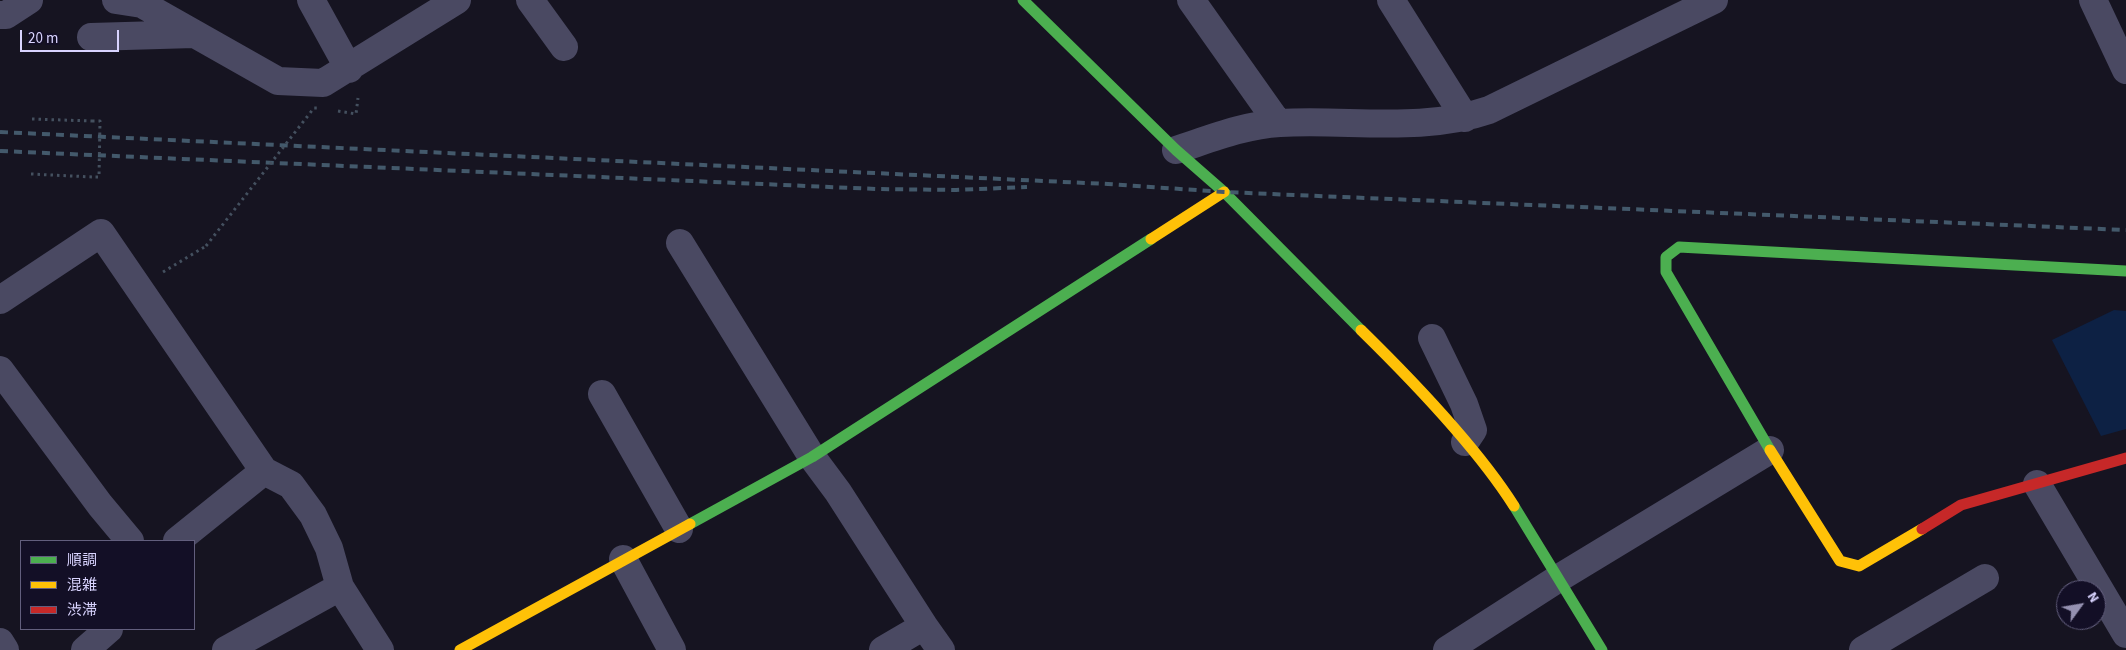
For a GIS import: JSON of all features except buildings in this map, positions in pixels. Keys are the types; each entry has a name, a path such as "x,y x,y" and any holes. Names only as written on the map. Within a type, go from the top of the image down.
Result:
{"street":[{"path":"0,15 6,16 29,0"},
{"path":"312,0 349,68"},
{"path":"134,1 278,80 323,83 457,0"},
{"path":"530,0 564,47"},
{"path":"1023,0 1176,150 1224,192 1298,269 1395,363 1465,442 1509,499 1602,650"},
{"path":"1190,0 1278,123"},
{"path":"1391,0 1466,118"},
{"path":"1176,150 1230,132 1278,123 1435,123 1466,118 1489,110 1714,0"},
{"path":"2093,0 2126,70"},
{"path":"91,38 194,34"},
{"path":"460,650 812,457 1224,192"},
{"path":"0,300 101,233 264,471 291,485 313,515 329,548 340,587 380,650"},
{"path":"680,243 812,457 838,492 941,650"},
{"path":"2126,271 1678,247 1666,257 1666,272 1770,450 1840,561 1859,566 1961,505 2126,458"},
{"path":"1432,338 1464,404 1473,430 1465,442"},
{"path":"0,370 100,505 129,540"},
{"path":"602,394 679,529"},
{"path":"1447,650 1559,578 1770,450"},
{"path":"178,540 264,471"},
{"path":"2037,484 2126,634"},
{"path":"623,559 672,650"},
{"path":"1863,650 1985,578"},
{"path":"226,650 340,587"},
{"path":"883,650 924,626"},
{"path":"85,650 108,630"},
{"path":"0,642 6,650"}],"path":[{"path":"156,276 206,246 314,108 318,108"},
{"path":"31,174 99,177 100,159 100,122 32,119"}],"water":[{"path":"2114,310 2126,311 2126,429 2101,436 2052,340"}],"railway":[{"path":"0,132 1108,184 1224,192 2126,230"},
{"path":"0,151 876,189 956,190 1027,187"}],"traffic: fast":[{"path":"1023,0 1176,150 1224,192 1361,330"},
{"path":"690,524 812,457 1151,239"},
{"path":"1770,450 1666,272 1666,257 1679,247 2126,271"},
{"path":"1514,506 1602,650"}],"traffic: slow":[{"path":"1151,239 1224,192"},
{"path":"1361,330 1422,392 1462,437 1499,483 1514,506"},
{"path":"1770,450 1840,561 1859,566 1922,529"},
{"path":"460,650 690,524"}],"traffic: jam":[{"path":"1922,529 1961,505 2126,458"}]}
